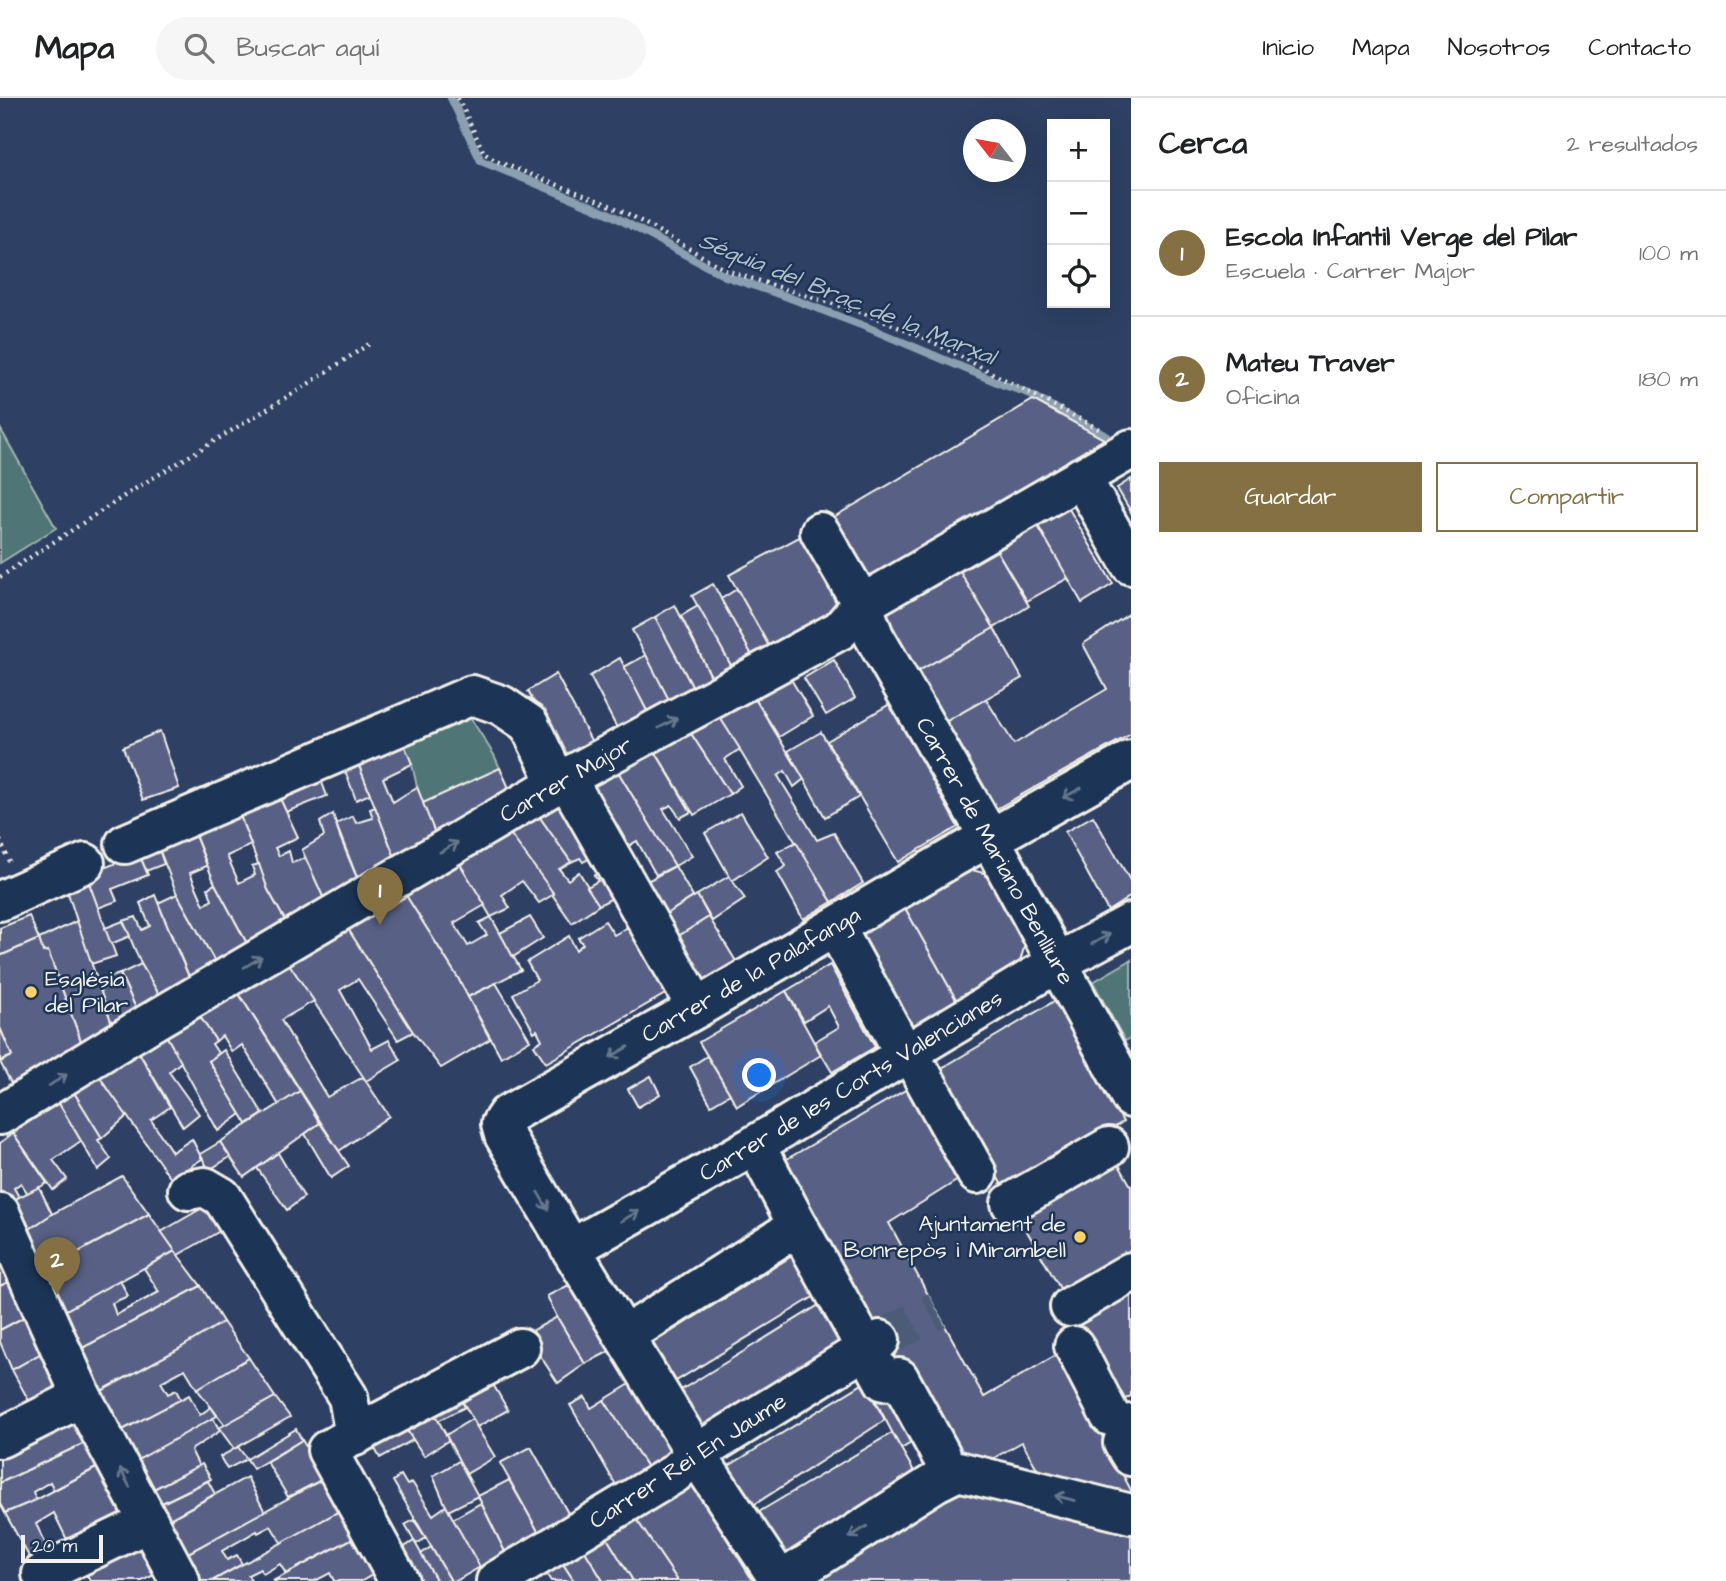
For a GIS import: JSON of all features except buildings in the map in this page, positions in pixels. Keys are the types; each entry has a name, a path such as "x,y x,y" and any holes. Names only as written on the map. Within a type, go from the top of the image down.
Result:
{"street":[{"name":"Carrer Major","path":"0,1115 184,1003 840,630 862,604 1080,478 1118,441"},
{"path":"1080,478 1131,565"},
{"name":"Carrer de Mariano Benlliure","path":"820,532 862,604 874,636 989,837 1131,1098"},
{"path":"125,844 472,695 500,705 529,724 689,994"},
{"name":"Carrer de la Palafanga","path":"571,1250 504,1135 501,1124 506,1115 697,1008 989,837 1131,760"},
{"path":"0,901 85,863"},
{"name":"Carrer de les Corts Valencianes","path":"571,1250 758,1143 1057,963 1131,923"},
{"path":"838,932 897,1040"},
{"path":"922,1075 977,1174"},
{"path":"1011,1203 1109,1147"},
{"path":"766,1165 797,1226 873,1345 884,1381 898,1378 941,1455"},
{"path":"188,1190 205,1188 222,1197 348,1397 355,1436"},
{"path":"0,1213 82,1397 180,1581"},
{"path":"637,1328 797,1226"},
{"path":"571,1250 696,1454 780,1581 936,1482 958,1471 1131,1514"},
{"path":"1070,1307 1131,1272"},
{"name":"Carrer Rei En Jaume","path":"496,1581 674,1474 696,1454 873,1345"},
{"path":"1074,1346 1125,1430"},
{"path":"399,1581 327,1451 520,1348"},
{"path":"0,1438 82,1397"},
{"path":"43,1574 149,1522"}],"path":[{"path":"458,98 484,153 496,161 632,216 728,271 868,315 927,339 1118,441"},
{"path":"0,578 138,487 302,388 369,344"}],"green space":[{"path":"0,428 56,528 0,563"},
{"path":"463,706 500,768 423,803 400,734"},
{"path":"1131,960 1131,1038 1125,1041 1093,982"}],"waterway":[{"name":"Séquia del Braç de la Marxal","path":"451,98 481,161 608,213 725,276 869,328 1025,392 1106,436"}],"tunnel":[{"path":"880,1340 937,1310"}],"place":[{"name":"Escola Infantil Verge del Pilar","path":"380,925"},
{"name":"Església del Pilar","path":"31,992"},
{"name":"Ajuntament de Bonrepòs i Mirambell","path":"1080,1237"},
{"name":"Mateu Traver","path":"57,1295"}]}
